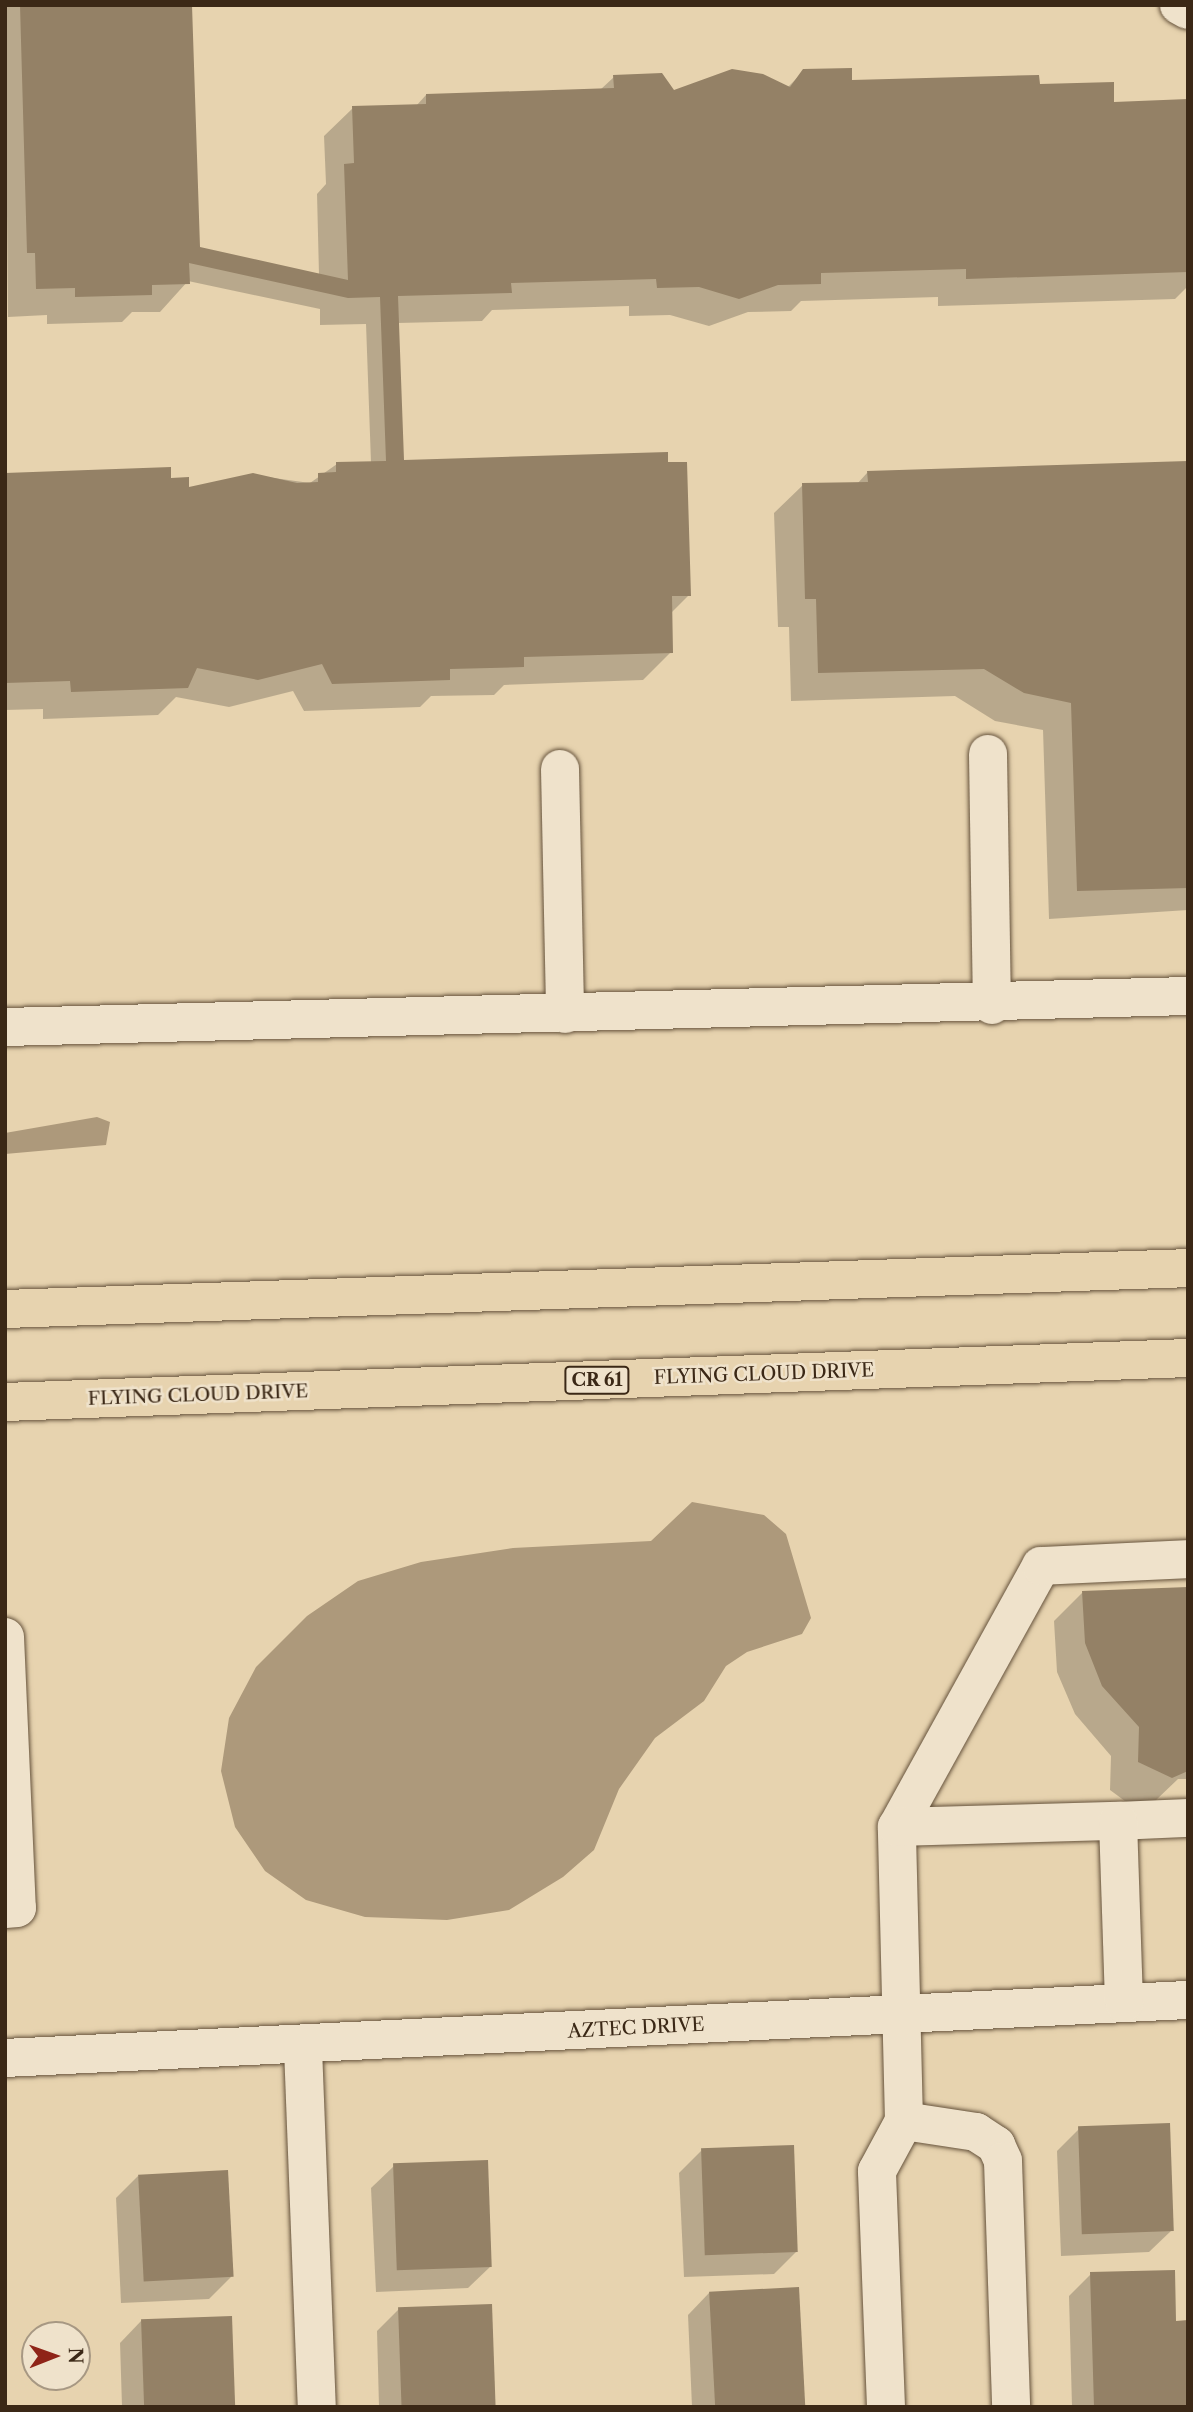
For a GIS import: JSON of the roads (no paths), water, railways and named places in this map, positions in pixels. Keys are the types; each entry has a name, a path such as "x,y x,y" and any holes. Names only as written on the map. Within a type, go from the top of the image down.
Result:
{"main road":[{"path":"5,1309 1188,1268"},
{"name":"FLYING CLOUD DRIVE","path":"5,1402 1188,1357"}],"street":[{"path":"1179,5 1188,10"},
{"path":"989,754 992,1005"},
{"path":"561,769 565,1014"},
{"path":"5,1027 992,1005 1188,996"},
{"path":"886,2407 877,2171 904,2121 897,1827 1041,1566 1188,1559"},
{"path":"5,1637 17,1908 5,1909"},
{"path":"897,1827 1188,1818"},
{"path":"1118,1821 1124,2003"},
{"name":"AZTEC DRIVE","path":"5,2058 303,2048 900,2012 1188,2000"},
{"path":"303,2048 317,2407"},
{"path":"904,2121 976,2132 996,2145 1003,2161 1011,2407"}]}
